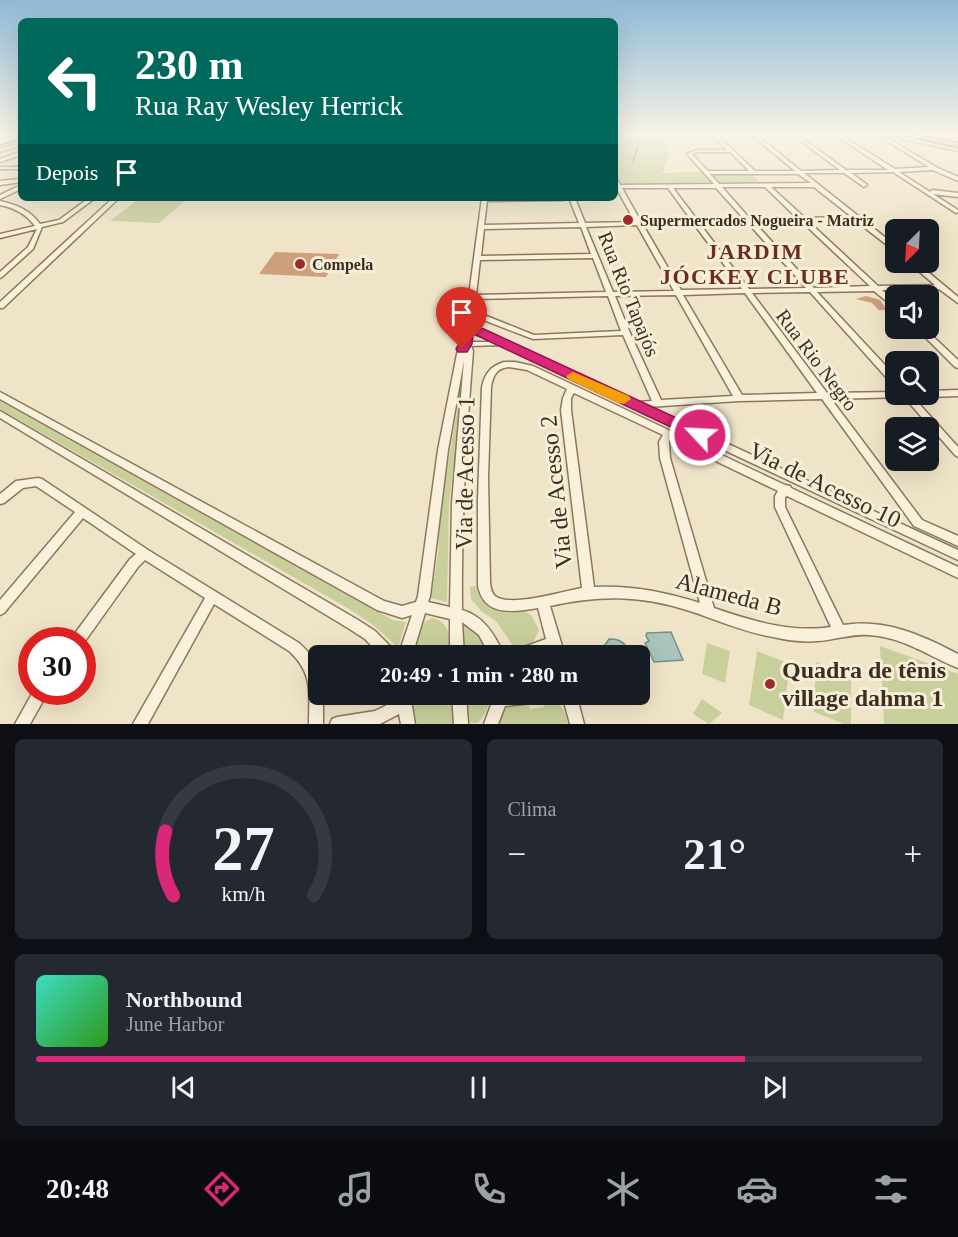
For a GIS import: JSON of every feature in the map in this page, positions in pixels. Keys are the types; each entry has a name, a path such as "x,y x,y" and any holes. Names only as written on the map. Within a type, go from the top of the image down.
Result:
{"street":[{"path":"702,170 885,371"},
{"path":"797,170 885,241"},
{"path":"705,173 910,170"},
{"path":"938,170 958,177"},
{"path":"845,171 864,185"},
{"path":"894,171 926,190 957,214"},
{"path":"0,183 18,183"},
{"path":"0,197 18,185"},
{"path":"618,185 670,187 815,185"},
{"path":"766,186 885,297"},
{"name":"Rua Rio Negro","path":"670,187 915,528"},
{"path":"618,188 740,398"},
{"path":"926,190 958,195"},
{"path":"0,236 40,228 68,218 88,201"},
{"path":"0,306 113,201"},
{"path":"457,645 459,451 469,351 466,344 467,329 485,201"},
{"name":"Rua Rio Tapajós","path":"573,201 626,333 657,402"},
{"path":"0,203 33,216 40,228"},
{"path":"957,214 958,203"},
{"path":"481,227 857,219"},
{"path":"0,276 31,248 40,228"},
{"path":"478,258 595,256"},
{"path":"924,273 958,301"},
{"path":"471,297 941,287"},
{"path":"470,312 485,316 533,337 626,333"},
{"path":"467,329 479,332 636,405 915,528 958,541"},
{"path":"931,339 958,365"},
{"path":"466,344 504,344"},
{"path":"409,645 421,606 443,450 462,349 466,344"},
{"name":"Via de Acesso 10","path":"510,364 530,368 958,573"},
{"name":"Via de Acesso 1","path":"487,596 484,583 482,475 487,389 490,373 510,364"},
{"name":"Via de Acesso 2","path":"572,388 567,398 566,410 589,592"},
{"path":"939,394 958,393"},
{"path":"0,395 381,606 402,612 421,606 466,617 484,631 492,645"},
{"path":"636,405 740,398 885,396"},
{"path":"915,405 958,453"},
{"path":"0,414 353,624 370,635 380,645"},
{"path":"668,434 664,442 665,458 709,612"},
{"path":"0,500 20,484 30,481 38,482 144,553 294,646 306,658 314,678 316,724"},
{"path":"786,489 780,496 780,507 839,631"},
{"path":"0,609 82,511"},
{"path":"915,528 958,555"},
{"path":"87,627 134,563 144,553"},
{"name":"Alameda B","path":"487,596 494,603 503,606 589,592 654,597 780,633 810,635 867,629 893,633 929,645 958,661"},
{"path":"140,724 212,596"},
{"path":"542,601 555,645"},
{"path":"22,724 33,705"},
{"path":"337,724 377,721 397,705"},
{"path":"405,705 408,724"},
{"path":"460,705 462,724"},
{"path":"491,724 499,705"},
{"path":"572,705 577,724"}],"green space":[{"path":"618,170 665,170 658,173 702,172 711,182 637,185 620,183"},
{"path":"751,173 762,185 721,184 710,175"},
{"path":"136,201 185,201 159,223 110,221"},
{"path":"463,375 465,377 449,504 447,602 431,598 439,547 437,528"},
{"path":"0,401 369,607 393,620 406,622 399,645 349,609 0,409"},
{"path":"476,586 480,598 486,604 501,611 525,611 532,616 539,630 532,645 512,645 496,621 482,612 471,599 470,587"},
{"path":"432,618 443,623 448,632 449,645 414,645 419,625"},
{"path":"468,625 478,634 484,645 463,645 462,627"},
{"path":"707,643 730,651 725,683 702,674"},
{"path":"880,646 958,674 958,724 884,724"},
{"name":"Quadra de tênis village dahma 1","path":"757,651 790,664 783,720 749,705"},
{"path":"816,662 851,675 851,724 844,724 814,712"},
{"path":"702,699 722,713 709,724 693,714"},
{"path":"413,705 452,705 453,724 417,724"},
{"path":"467,705 488,705 478,723 469,721"},
{"path":"510,705 529,705 530,709 544,707 543,705 560,705 568,724 497,724 502,713"}],"water":[{"path":"671,632 683,660 654,662 650,654 650,645 645,643 649,641 647,633"},
{"path":"609,639 619,640 625,645 605,645"}],"building":[{"name":"Compela","path":"275,252 339,254 326,277 259,274"},
{"path":"866,296 880,300 885,310 879,310 872,303 856,299"}],"slow traffic":[{"path":"573,376 624,399"}],"place":[{"name":"Supermercados Nogueira - Matriz","path":"628,220"},
{"name":"Compela","path":"300,264"},
{"name":"Quadra de tênis village dahma 1","path":"770,684"}],"district":[{"name":"JARDIM JÓCKEY CLUBE","path":"755,264"}],"route":[{"path":"462,349 466,344 467,329 479,332 700,435"}]}
